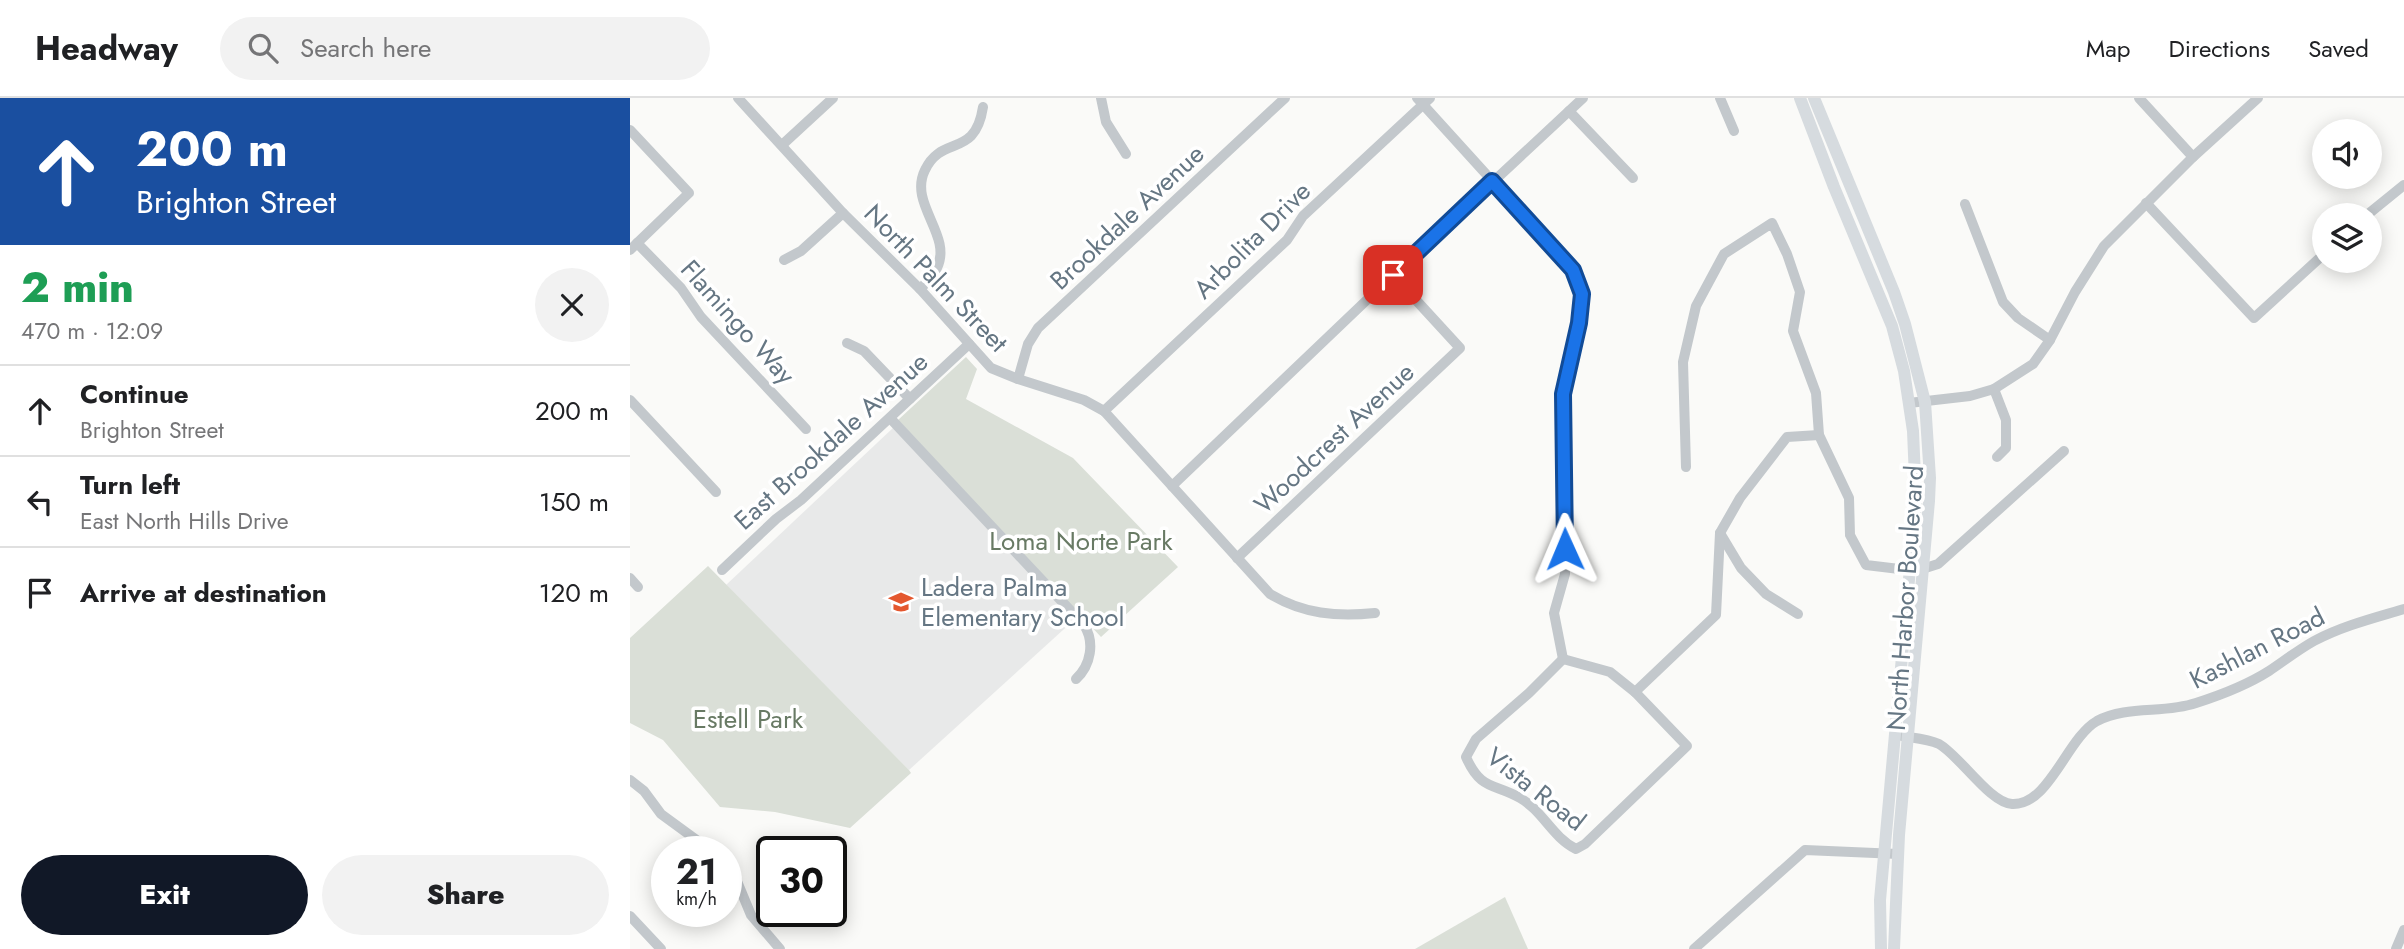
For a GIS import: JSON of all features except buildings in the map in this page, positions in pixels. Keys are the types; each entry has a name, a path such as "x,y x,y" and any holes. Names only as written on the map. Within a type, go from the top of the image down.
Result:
{"main road":[{"name":"North Harbor Boulevard","path":"1800,98 1892,326 1904,371 1915,452 1916,570 1909,737 1891,854 1880,900 1881,949"},
{"name":"North Harbor Boulevard","path":"1814,98 1894,292 1925,402 1930,478 1895,735 1891,854 1894,949"}],"street":[{"path":"782,145 833,98"},
{"path":"1101,98 1106,122 1126,155"},
{"name":"Brookdale Avenue","path":"1018,379 1028,344 1038,328 1285,98"},
{"path":"1172,486 1492,181 1583,98"},
{"path":"1720,98 1734,131"},
{"path":"2139,98 2193,157"},
{"path":"1909,403 1970,396 1994,389 2033,364 2050,340 2075,292 2104,246 2193,157 2258,98"},
{"name":"North Palm Street","path":"742,99 843,213 920,289 991,368 1084,400 1104,411 1270,594 1321,614 1375,613"},
{"path":"1423,100 1573,270 1582,294 1579,323 1563,394 1565,575 1554,613 1563,659"},
{"name":"Arbolita Drive","path":"1104,411 1287,240 1303,216 1423,100"},
{"path":"920,289 937,269 941,255 934,226 921,197 924,171 932,159 944,149 970,139 981,121 983,107"},
{"path":"1570,111 1633,178"},
{"path":"630,130 689,193 634,246"},
{"path":"2382,203 2404,185"},
{"path":"2146,203 2254,318 2312,265"},
{"path":"1965,204 2003,302 2018,318 2050,340"},
{"path":"784,260 801,251 843,213"},
{"path":"1686,467 1683,362 1696,306 1724,254 1772,222 1800,292 1793,331 1816,393 1819,435 1849,498 1850,535 1866,565 1916,570 1938,564 2064,451"},
{"name":"Flamingo Way","path":"634,246 681,288 701,317 806,429"},
{"name":"Woodcrest Avenue","path":"1237,558 1460,348 1393,275"},
{"path":"847,343 864,351 910,399"},
{"name":"East Brookdale Avenue","path":"722,570 969,344"},
{"path":"1994,389 2006,421 2006,448 1997,457"},
{"path":"630,400 716,492"},
{"path":"890,418 1084,625 1090,634 1091,643 1085,671 1076,679"},
{"path":"1634,692 1716,615 1720,533 1740,498 1787,436 1819,435"},
{"path":"1720,533 1741,568 1766,594 1798,614"},
{"path":"630,578 638,587"},
{"name":"Kashlan Road","path":"1895,735 1931,741 1942,746 1997,798 2008,804 2020,804 2039,791 2058,768 2078,736 2100,720 2126,712 2175,709 2203,701 2263,674 2323,637 2404,609"},
{"name":"Vista Road","path":"1563,659 1610,672 1634,692 1687,746 1586,844 1576,849 1563,842 1534,809 1520,798 1489,786 1473,773 1466,758 1476,739 1530,693 1563,659"},
{"path":"630,780 644,791 661,814 691,836"},
{"path":"1694,949 1805,850 1891,854"},
{"path":"742,893 751,915 780,949"},
{"path":"630,916 661,949"},
{"path":"2396,949 2404,930"}],"shaded area":[{"name":"Ladera Palma Elementary School","path":"894,427 1074,620 909,770 726,585"}],"green space":[{"name":"Loma Norte Park","path":"966,357 977,369 966,399 1073,458 1178,567 1101,637 898,420"},
{"name":"Estell Park","path":"708,566 911,773 850,828 775,812 720,807 663,740 630,723 630,638"},
{"path":"1505,897 1528,949 1415,949"}],"place":[{"name":"Ladera Palma Elementary School","path":"901,602"}],"route":[{"path":"1393,275 1492,181 1573,270 1582,294 1579,323 1563,394 1565,549"}]}
